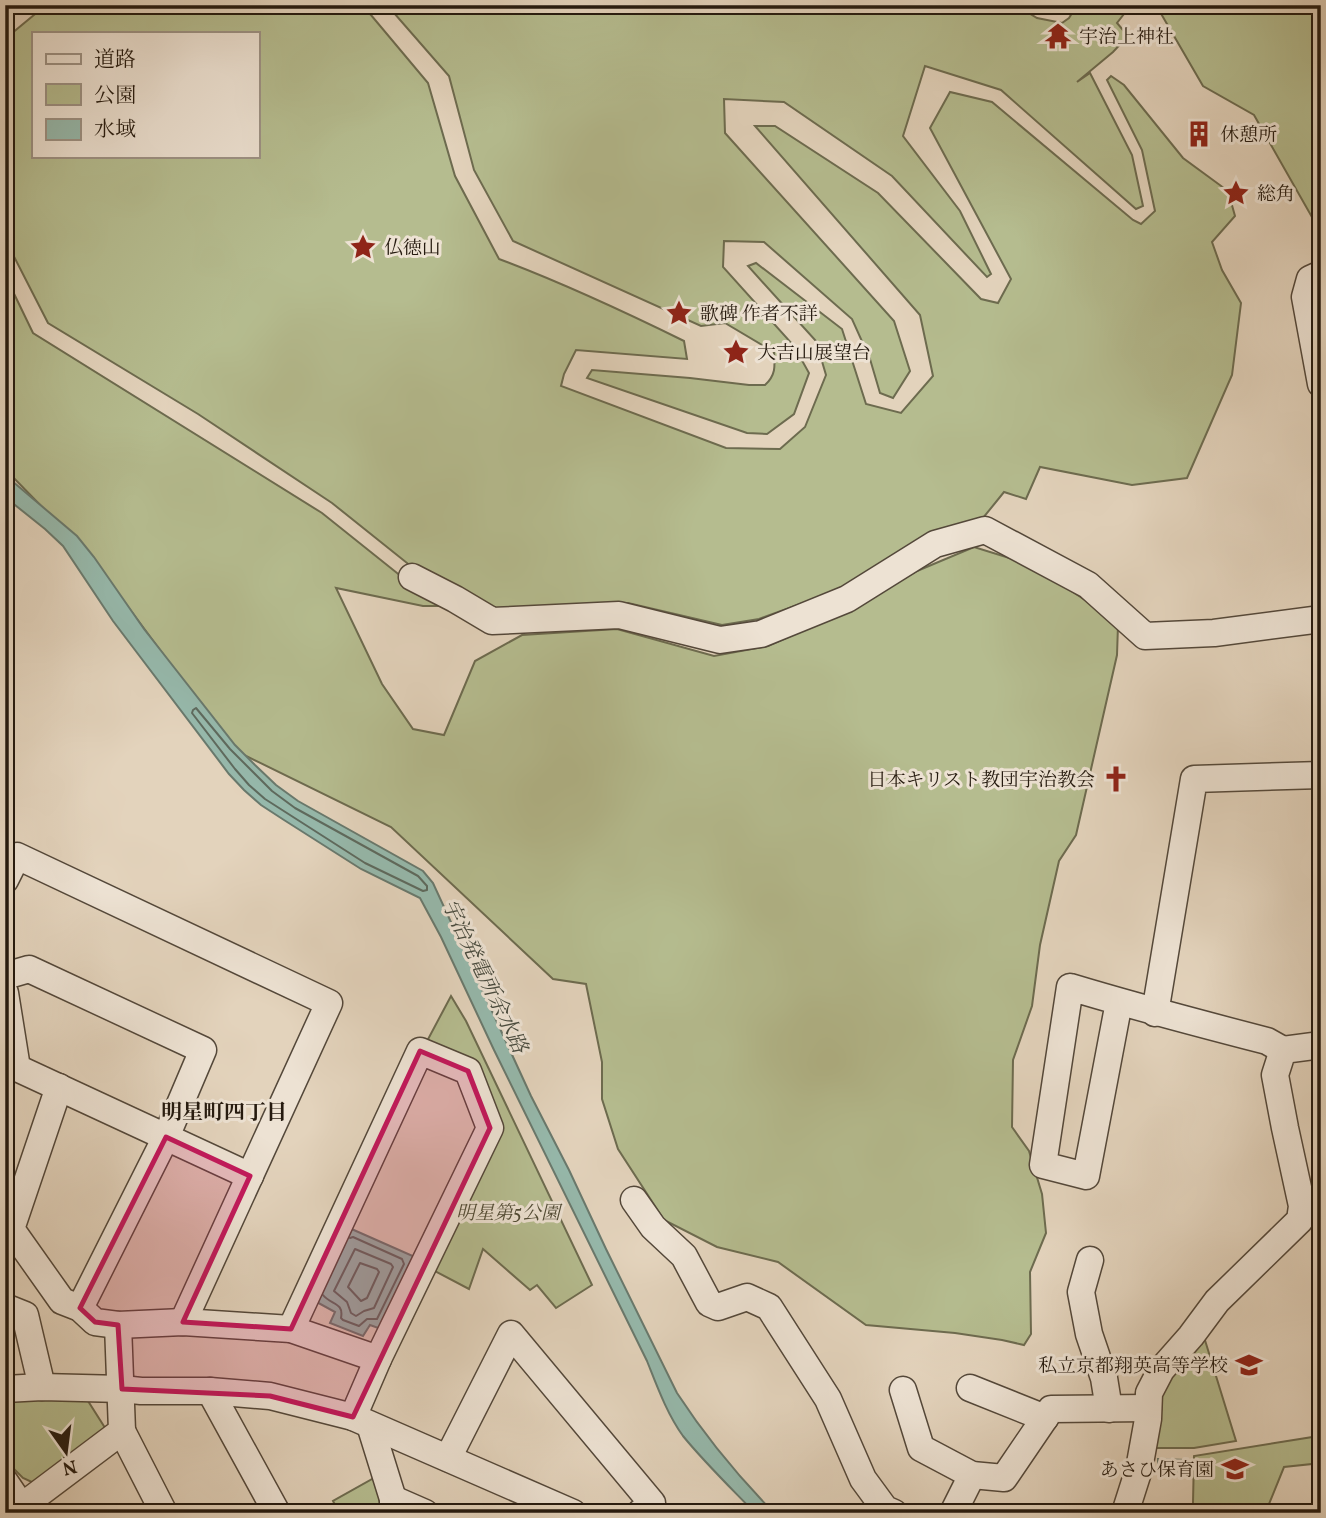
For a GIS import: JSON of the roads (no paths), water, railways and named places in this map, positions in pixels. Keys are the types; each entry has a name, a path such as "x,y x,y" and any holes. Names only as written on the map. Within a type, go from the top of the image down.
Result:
{"street":[{"path":"1316,277 1305,298 1321,384"},
{"path":"412,577 492,621 618,615 720,640 761,634 847,599 935,544 985,530 1088,585 1145,636 1214,634 1321,618"},
{"path":"1155,1013 1194,779 1321,775"},
{"path":"5,880 17,856 329,1003 183,1322"},
{"path":"5,976 29,969 204,1050 166,1137 80,1308"},
{"path":"1119,1002 1086,1176 1043,1166 1070,987 1155,1013 1267,1041 1283,1050 1321,1045"},
{"path":"5,993 18,1068 250,1176"},
{"path":"1125,1513 1139,1469 1149,1392 1161,1370 1217,1301 1310,1219 1302,1206 1275,1075 1283,1050"},
{"path":"290,1329 420,1051 468,1072 490,1128 378,1359 362,1421 393,1506 425,1513"},
{"path":"59,1087 11,1229 62,1301 80,1308 95,1322 118,1325 183,1322 290,1329 378,1359"},
{"path":"634,1200 653,1227 684,1256 709,1303 718,1307 747,1297 769,1307 828,1399 863,1479 884,1509 894,1513"},
{"path":"1090,1260 1081,1292 1089,1334 1104,1378 1110,1409"},
{"path":"5,1307 24,1315 42,1387"},
{"path":"118,1325 122,1431 164,1513"},
{"path":"448,1458 511,1334 652,1503 640,1513"},
{"path":"5,1389 42,1387 210,1391 270,1396 362,1421 448,1458 539,1506 573,1513"},
{"path":"970,1388 1045,1418"},
{"path":"903,1390 921,1448 972,1475 1004,1478 1051,1409 1148,1408"},
{"path":"210,1391 277,1513"},
{"path":"5,1482 20,1510 122,1431"},
{"path":"953,1513 972,1475"}],"water":[{"path":"5,475 77,536 144,629 235,745 255,765 298,801 423,871 433,883 531,1096 677,1393 722,1455 774,1513 755,1513 691,1446 672,1419 647,1361 420,898 361,869 261,805 244,790 113,621 63,546 5,497"},
{"path":"347,1227 415,1257 381,1329 370,1325 363,1336 330,1323 335,1312 313,1300"},
{"path":"1158,1459 1187,1460 1186,1473 1158,1473"}],"place":[{"name":"宇治上神社","path":"1058,36"},
{"name":"休憩所","path":"1199,134"},
{"name":"総角","path":"1236,193"},
{"name":"仏徳山","path":"363,247"},
{"name":"歌碑 作者不詳","path":"679,313"},
{"name":"大吉山展望台","path":"736,352"},
{"name":"日本キリスト教団宇治教会","path":"1116,779"},
{"name":"私立京都翔英高等学校","path":"1249,1365"},
{"name":"あさひ保育園","path":"1235,1469"}],"district":[{"name":"明星町四丁目","path":"224,1112"}],"water label":[{"name":"宇治発電所余水路","path":"485,976"}],"park label":[{"name":"明星第5公園","path":"508,1212"}]}
